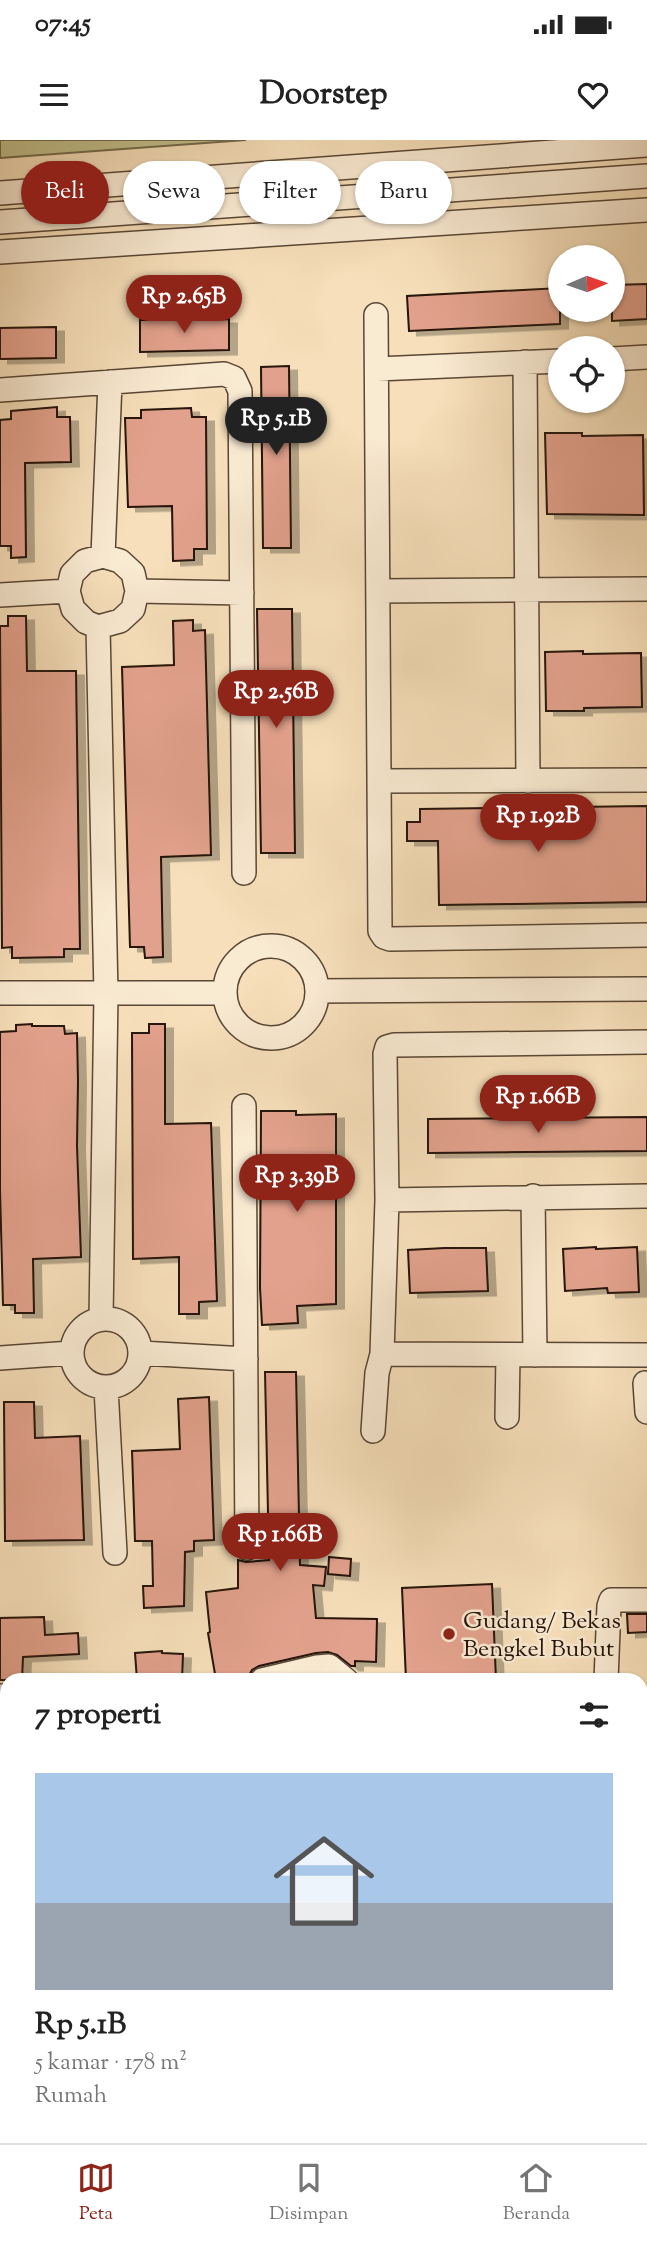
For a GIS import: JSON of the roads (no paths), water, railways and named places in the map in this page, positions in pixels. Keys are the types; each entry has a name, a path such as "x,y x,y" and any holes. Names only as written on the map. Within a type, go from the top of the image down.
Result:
{"street":[{"path":"0,193 647,145"},
{"path":"0,222 647,176"},
{"path":"0,252 647,210"},
{"path":"376,314 380,931 384,937 390,939 647,935"},
{"path":"625,358 647,357"},
{"path":"377,369 548,361"},
{"path":"525,362 528,781"},
{"path":"0,390 224,374 234,378 240,391 244,873"},
{"path":"103,556 110,382"},
{"path":"103,556 120,561 133,573 138,591 133,609 120,621 98,627 86,622 73,609 68,591 72,574 85,561 103,556"},
{"path":"379,590 647,589"},
{"path":"0,595 68,591"},
{"path":"138,591 242,593"},
{"path":"98,627 106,994 101,1319"},
{"path":"380,781 647,780"},
{"path":"270,945 293,951 310,968 317,991 311,1014 295,1032 272,1039 248,1033 231,1017 224,993 230,970 246,952 270,945"},
{"path":"317,991 647,989"},
{"path":"0,993 224,993"},
{"path":"373,1432 377,1373 382,1354 387,1200 387,1047 647,1042"},
{"path":"244,1107 247,1548"},
{"path":"533,1196 535,1355"},
{"path":"387,1200 647,1196"},
{"path":"101,1319 120,1321 135,1334 141,1353 136,1371 123,1384 106,1388 89,1384 76,1371 71,1353 75,1337 85,1325 101,1319"},
{"path":"0,1358 71,1353"},
{"path":"141,1353 246,1359"},
{"path":"382,1354 647,1355"},
{"path":"507,1417 508,1354"},
{"path":"645,1383 647,1412"},
{"path":"106,1388 115,1553"},
{"path":"606,1673 611,1600 647,1600"},
{"path":"292,1673 329,1667 337,1673"}],"place":[{"name":"Gudang/ Bekas Bengkel Bubut","path":"449,1634"}]}
